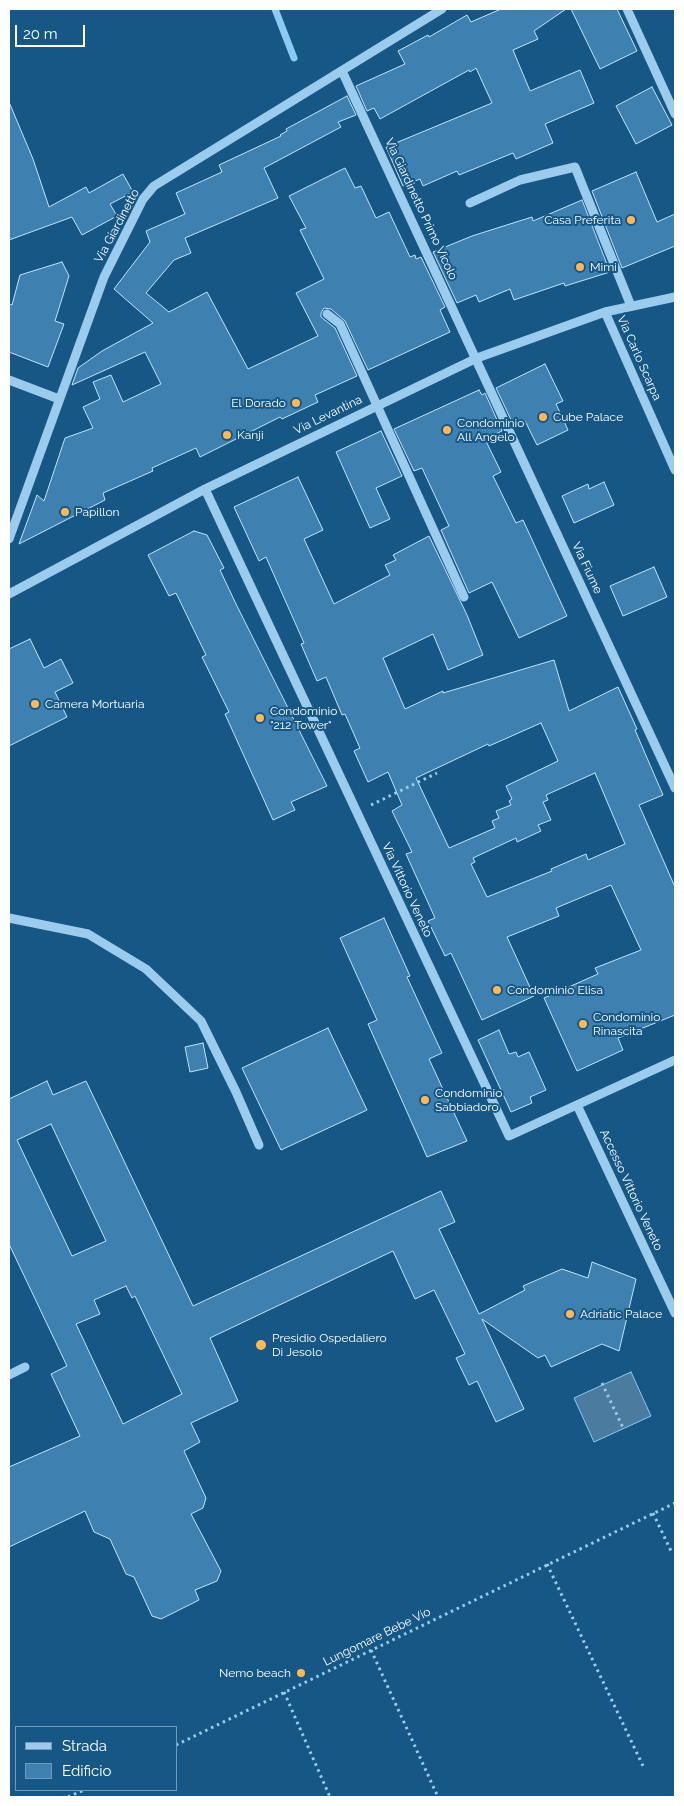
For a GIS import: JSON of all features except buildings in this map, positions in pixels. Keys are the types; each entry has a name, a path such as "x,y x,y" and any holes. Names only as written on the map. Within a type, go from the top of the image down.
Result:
{"street":[{"name":"Via Giardinetto","path":"9,539 104,277 143,199 154,186 442,9"},
{"path":"627,9 675,114"},
{"name":"Via Giardinetto Primo Vicolo","path":"342,71 477,358"},
{"path":"470,203 520,180 574,166 631,306"},
{"name":"Via Levantina","path":"9,594 204,489 477,358 605,312 675,297"},
{"name":"Via Carlo Scarpa","path":"605,312 675,470"},
{"path":"327,314 340,324 378,404 464,597"},
{"name":"Via Fiume","path":"477,358 675,788"},
{"path":"9,380 59,399"},
{"name":"Via Vittorio Veneto","path":"204,489 509,1136 675,1060"},
{"path":"9,918 88,934 146,970 201,1021 236,1092 259,1145"},
{"name":"Accesso Vittorio Veneto","path":"577,1105 675,1313"},
{"path":"9,1375 26,1367"}],"path":[{"path":"357,812 437,773"},
{"path":"602,1383 624,1430"},
{"name":"Lungomare Bebe Vio","path":"178,1743 675,1502"},
{"path":"653,1513 672,1553"},
{"path":"547,1564 644,1768"},
{"path":"371,1650 438,1797"},
{"path":"284,1692 330,1797"},
{"path":"68,1797 82,1791"}],"water":[{"path":"631,1372 651,1416 594,1442 574,1398"}],"waterway":[{"path":"275,9 294,58"}],"place":[{"name":"Casa Preferita","path":"631,220"},
{"name":"Mimi","path":"580,267"},
{"name":"El Dorado","path":"296,403"},
{"name":"Cube Palace","path":"543,417"},
{"name":"Condominio All Angelo","path":"447,430"},
{"name":"Kanji","path":"227,435"},
{"name":"Papillon","path":"65,512"},
{"name":"Camera Mortuaria","path":"35,704"},
{"name":"Condominio \"212 Tower\"","path":"260,718"},
{"name":"Condominio Elisa","path":"497,990"},
{"name":"Condominio Rinascita","path":"583,1024"},
{"name":"Condominio Sabbiadoro","path":"425,1100"},
{"name":"Adriatic Palace","path":"570,1314"},
{"name":"Presidio Ospedaliero Di Jesolo","path":"261,1345"},
{"name":"Nemo beach","path":"301,1673"}]}
